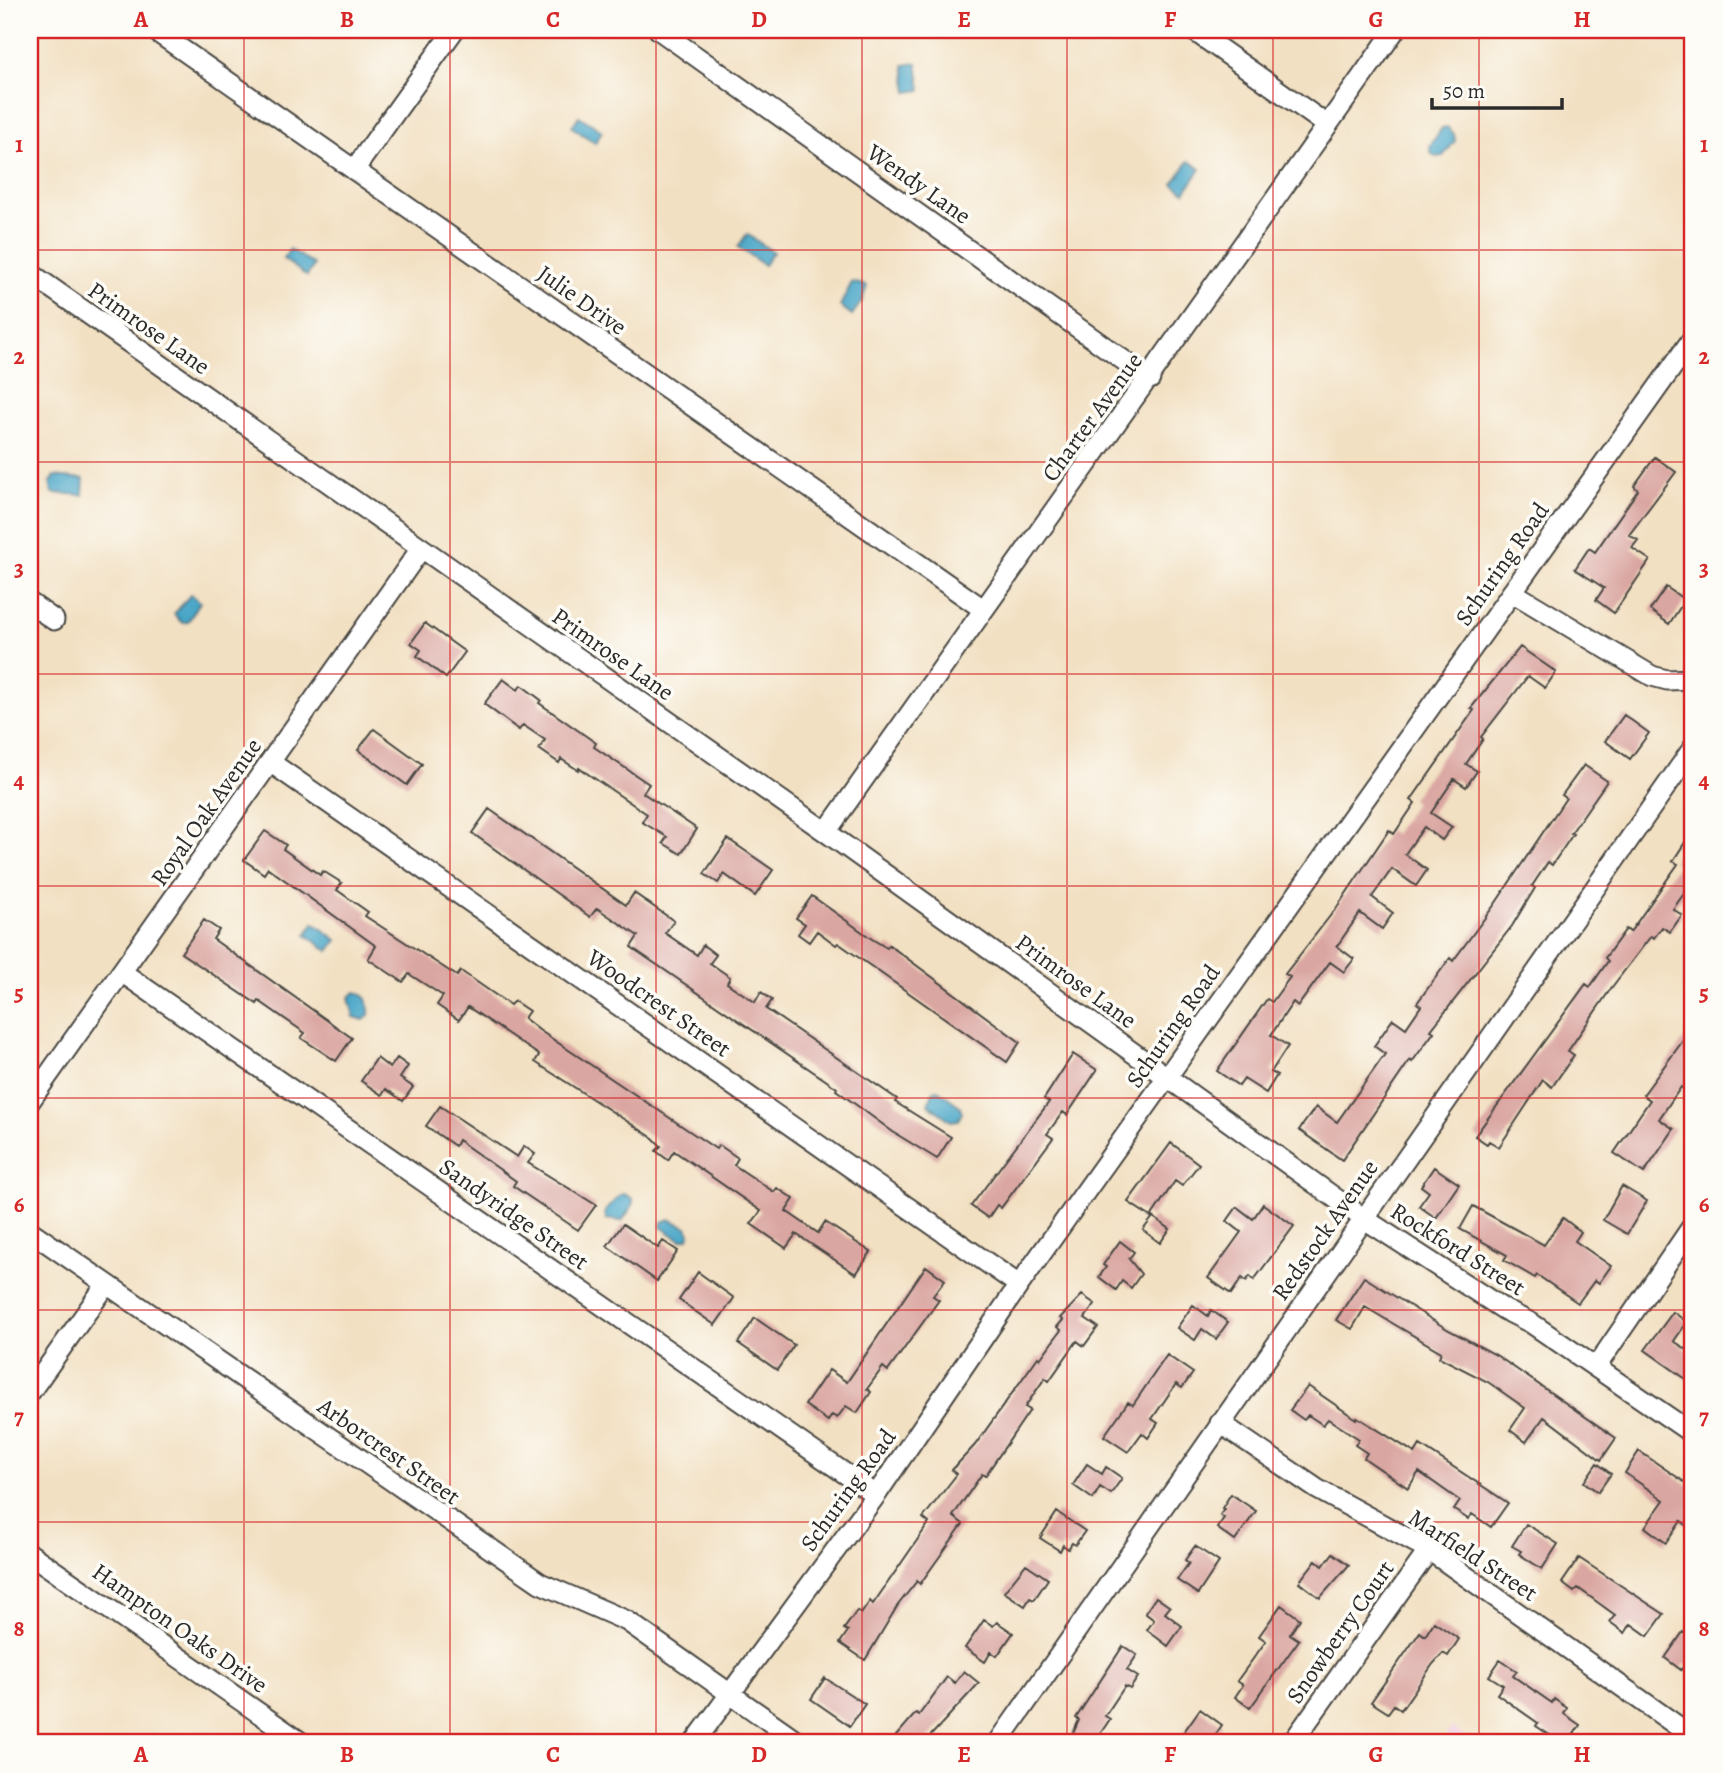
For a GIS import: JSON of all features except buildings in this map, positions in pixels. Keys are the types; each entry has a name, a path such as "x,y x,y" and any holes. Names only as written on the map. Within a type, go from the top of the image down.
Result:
{"street":[{"name":"Julie Drive","path":"154,30 983,609"},
{"path":"354,170 454,30"},
{"name":"Wendy Lane","path":"659,30 1150,379"},
{"path":"1192,30 1327,125"},
{"name":"Charter Avenue","path":"826,832 1150,379 1395,30"},
{"name":"Primrose Lane","path":"30,274 826,832 1167,1076"},
{"name":"Schuring Road","path":"694,1743 876,1495 1019,1285 1693,338"},
{"name":"Royal Oak Avenue","path":"30,1101 421,550"},
{"path":"1512,592 1652,676 1667,680 1693,679"},
{"path":"30,603 54,620"},
{"name":"Redstock Avenue","path":"998,1743 1693,748"},
{"name":"Woodcrest Street","path":"270,762 1019,1285"},
{"name":"Sandyridge Street","path":"123,973 876,1495"},
{"name":"Rockford Street","path":"1167,1076 1363,1218 1505,1310 1531,1322 1693,1434"},
{"path":"1596,1367 1693,1225"},
{"name":"Arborcrest Street","path":"30,1231 540,1583 627,1621 800,1743"},
{"path":"30,1392 106,1284"},
{"name":"Marfield Street","path":"1220,1423 1317,1489 1429,1550 1693,1737"},
{"name":"Snowberry Court","path":"1292,1743 1429,1550"},
{"name":"Hampton Oaks Drive","path":"30,1554 302,1743"}],"shaded area":[{"path":"1452,1727 1474,1743 1440,1743"}],"water":[{"path":"917,63 921,90 908,92 904,65"},
{"path":"579,116 602,131 595,143 572,127"},
{"path":"1447,127 1454,134 1455,141 1443,156 1436,157 1431,153 1430,146 1442,128"},
{"path":"1189,161 1201,169 1185,192 1173,184"},
{"path":"747,234 773,252 764,265 738,247"},
{"path":"290,249 314,265 307,276 283,259"},
{"path":"852,282 867,286 862,301 852,315 840,306"},
{"path":"54,476 84,479 83,495 52,493 50,481 53,481"},
{"path":"191,594 200,602 188,622 182,623 174,614"},
{"path":"314,923 337,940 329,951 306,935"},
{"path":"355,992 365,997 368,1004 369,1015 364,1020 354,1017 349,998"},
{"path":"937,1089 960,1106 962,1113 958,1120 951,1121 928,1104"},
{"path":"625,1194 633,1199 633,1205 622,1221 606,1219 605,1211 620,1195"},
{"path":"669,1219 687,1227 690,1233 688,1238 681,1240 661,1227 662,1222"}]}
